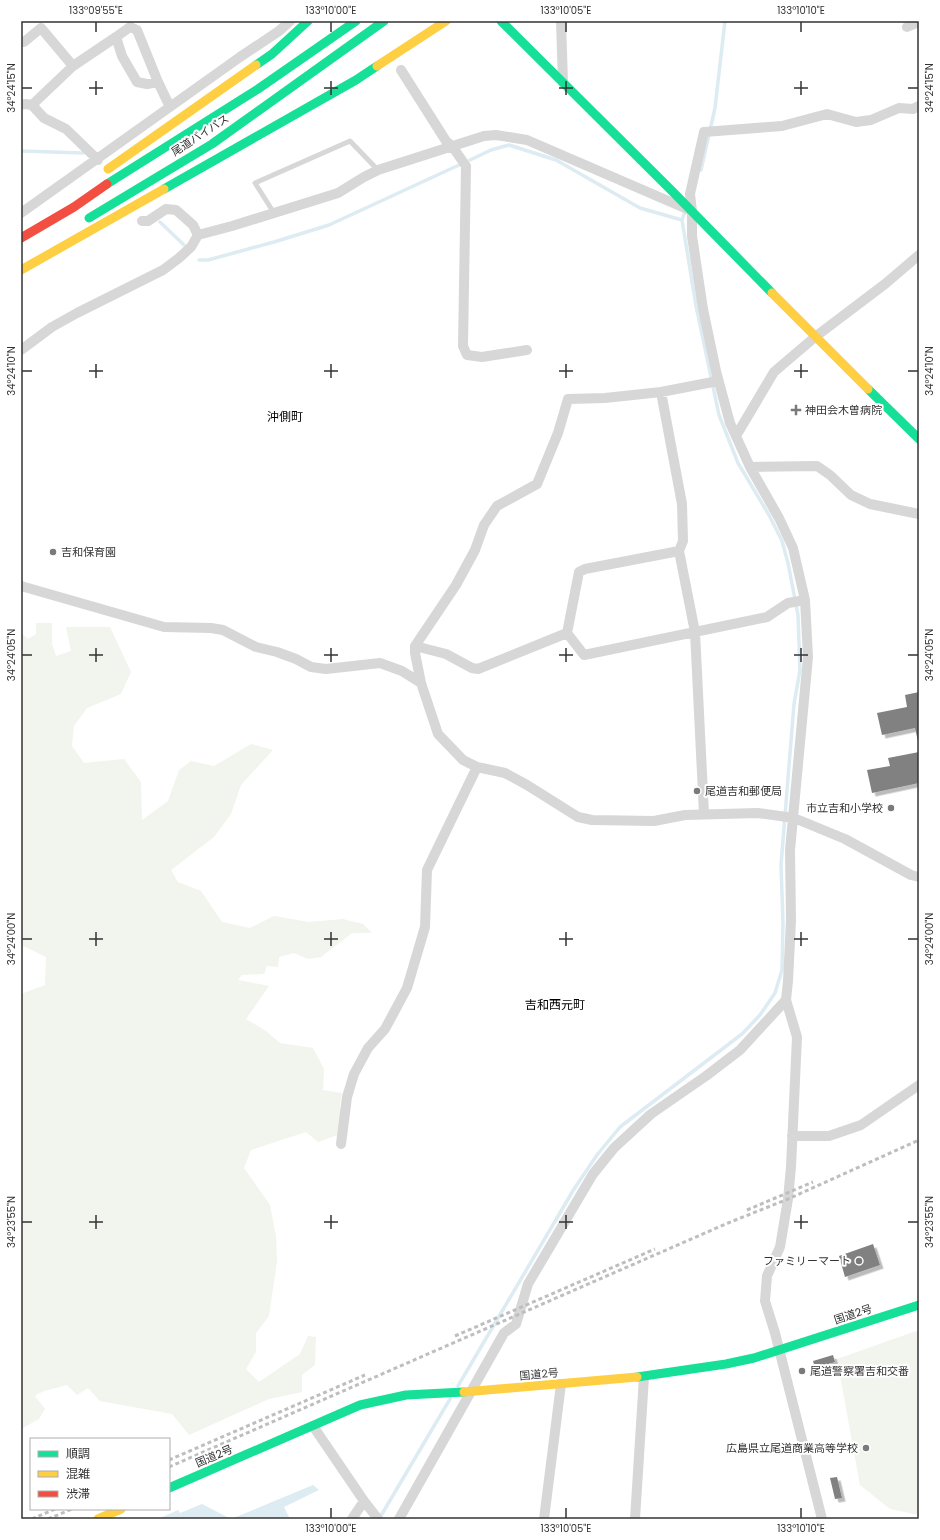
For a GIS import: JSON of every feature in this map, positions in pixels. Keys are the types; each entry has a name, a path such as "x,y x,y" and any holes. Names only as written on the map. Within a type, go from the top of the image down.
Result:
{"main road":[{"path":"103,172 272,54 308,21"},
{"name":"尾道バイパス","path":"21,238 74,207 131,168 193,131 258,89 356,21"},
{"name":"尾道バイパス","path":"82,222 212,144 384,21"},
{"path":"21,270 356,80 446,21"},
{"path":"501,21 672,197"},
{"path":"692,211 815,337 919,439"},
{"path":"21,231 46,213"},
{"name":"国道2号","path":"170,1488 360,1405 377,1400 406,1395 644,1377 726,1364 754,1358 919,1304"},
{"path":"97,1517 118,1510"}],"street":[{"path":"21,213 98,160 240,57 279,31 290,21"},
{"path":"561,21 563,84"},
{"path":"907,27 919,22"},
{"path":"32,105 73,66 130,26 137,30 170,107"},
{"path":"24,42 41,28 73,66"},
{"path":"116,37 122,56 137,82 147,84 158,82"},
{"path":"401,70 446,141 452,146 466,166 463,346 467,355 482,356 527,350"},
{"path":"21,105 32,105 44,118 66,129 98,160"},
{"path":"822,1519 779,1350 765,1302 767,1276 780,1246 788,1199 792,1136 797,1037 786,1000 791,920 790,850 808,657 805,600 793,548 779,518 750,467 730,423 718,381 695,263 690,194 704,132 782,126 827,114 856,122 871,120 899,108 913,109 919,106"},
{"path":"21,350 52,327 163,270 191,247 198,235 338,193 378,170 484,136 496,134 527,140 672,197 692,211"},
{"path":"142,221 148,220 166,209 176,210 193,225 198,235"},
{"path":"736,436 774,372 815,337 885,284 919,255"},
{"path":"718,381 661,392 605,398 568,399 558,432 537,484 497,506 484,525 475,550 456,586 415,646 421,683 438,734 463,760 477,767 504,773 527,785 578,817 592,820 654,821 685,815 758,813 794,818 845,839 911,875 919,877"},
{"path":"661,392 682,504 683,541 679,551 695,632 704,814"},
{"path":"750,467 817,466 830,475 851,495 870,504 919,514"},
{"path":"679,551 585,569 579,572 567,633 584,655 767,616 788,603 805,600"},
{"path":"21,586 164,627 211,628 223,630 256,647 277,652 296,659 311,667 326,669 380,663 402,672 421,683"},
{"path":"415,646 446,654 472,668 478,669 567,633"},
{"path":"341,1144 347,1098 354,1074 368,1048 384,1029 407,988 425,926 427,870 477,767"},
{"path":"398,1519 468,1391 504,1333 516,1324 528,1284 593,1174 614,1148 651,1114 706,1076 740,1050 786,1000"},
{"path":"792,1136 829,1136 861,1125 919,1085"},
{"path":"635,1519 644,1377"},
{"path":"544,1519 561,1384"},
{"path":"313,1426 378,1519"},
{"path":"352,1519 367,1504"}],"lane":[{"path":"274,213 255,183 350,142 378,170"}],"shaded area":[{"path":"36,623 52,623 52,644 56,656 71,651 66,627 110,627 131,672 121,694 87,708 74,726 72,746 84,763 124,759 141,782 142,820 168,801 179,770 191,761 214,766 251,744 273,750 241,785 231,814 214,837 171,870 178,882 201,891 222,922 250,928 274,916 309,922 343,919 363,924 372,933 352,933 321,957 308,959 294,953 279,957 278,967 267,966 264,974 242,975 238,980 269,986 246,1019 266,1031 280,1043 313,1048 324,1069 323,1090 342,1093 340,1104 343,1133 318,1142 306,1132 251,1150 244,1168 270,1205 276,1237 277,1261 269,1316 256,1333 256,1352 246,1369 259,1382 300,1354 308,1336 316,1337 315,1365 302,1375 302,1392 269,1399 189,1435 172,1414 100,1401 88,1388 77,1395 67,1385 35,1396 45,1409 39,1419 21,1429 21,994 45,985 46,957 21,945 21,633 28,639 36,634"},
{"path":"919,1330 919,1515 890,1509 860,1485 837,1359"},
{"path":"313,1485 319,1490 284,1507 290,1519 231,1519"},
{"path":"202,1504 231,1519 158,1519 178,1510 180,1513"}],"building":[{"path":"919,692 919,746 915,728 882,735 877,713 907,707 905,695"},
{"path":"919,752 919,783 872,793 867,770 890,766 888,758"},
{"name":"ファミリーマート","path":"873,1244 880,1265 845,1277 839,1256"},
{"path":"833,1355 835,1362 815,1368 813,1361"},
{"path":"837,1477 842,1498 835,1499 830,1478"}],"waterway":[{"path":"701,170 715,108 725,21"},
{"path":"470,160 491,150 509,145 556,160 640,208 682,220"},
{"path":"21,151 83,153"},
{"path":"199,260 208,260 329,225 459,165"},
{"path":"458,1386 574,1189 597,1155 620,1127 742,1034 760,1015 775,993 782,970 783,923 781,865 794,704 800,670 798,615 788,563 782,541 769,515 738,463 719,415 696,306 682,220 686,209"},
{"path":"160,222 184,245"},
{"path":"379,1519 450,1399"}],"railway":[{"path":"170,1467 728,1223 788,1199 919,1140"},
{"path":"747,1210 813,1182"},
{"path":"455,1336 655,1249"},
{"path":"170,1460 365,1375"},
{"path":"32,1519 53,1510"},
{"path":"48,1519 70,1510"}],"traffic: fast":[{"path":"256,65 272,54 308,21"},
{"path":"107,184 258,89 356,21"},
{"path":"89,218 212,144 384,21"},
{"path":"501,21 772,293"},
{"path":"164,189 356,80 377,66"},
{"path":"868,389 919,439"},
{"path":"637,1377 726,1364 754,1358 919,1305"},
{"path":"170,1488 360,1405 406,1395 464,1392"}],"traffic: slow":[{"path":"377,66 446,21"},
{"path":"108,169 256,65"},
{"path":"21,270 164,189"},
{"path":"772,293 868,389"},
{"path":"464,1392 637,1377"},
{"path":"98,1519 119,1510"}],"traffic: jam":[{"path":"21,238 74,207 107,184"}],"place":[{"name":"神田会木曽病院","path":"796,410"},
{"name":"吉和保育園","path":"53,552"},
{"name":"尾道吉和郵便局","path":"697,791"},
{"name":"市立吉和小学校","path":"891,808"},
{"name":"ファミリーマート","path":"859,1261"},
{"name":"尾道警察署吉和交番","path":"802,1371"},
{"name":"広島県立尾道商業高等学校","path":"866,1448"}],"district":[{"name":"沖側町","path":"285,416"},
{"name":"吉和西元町","path":"555,1004"}]}
